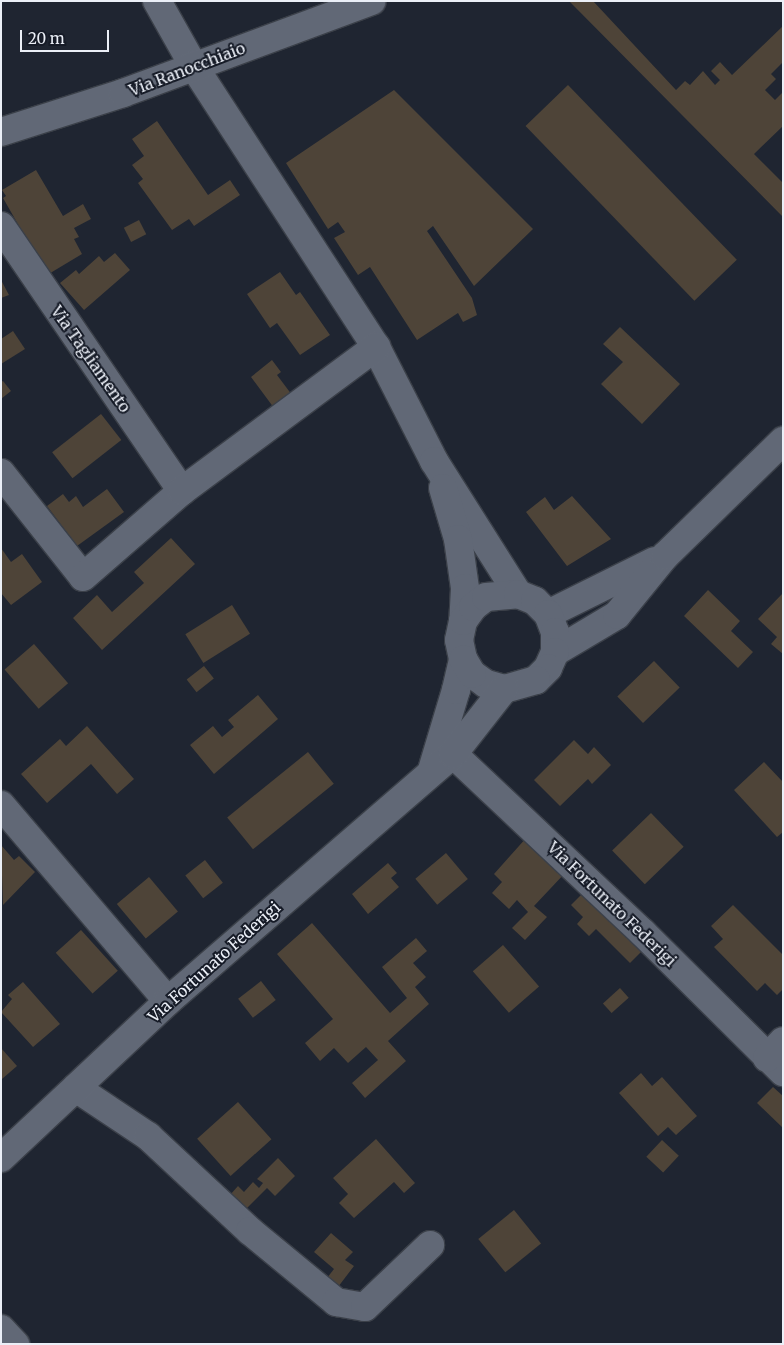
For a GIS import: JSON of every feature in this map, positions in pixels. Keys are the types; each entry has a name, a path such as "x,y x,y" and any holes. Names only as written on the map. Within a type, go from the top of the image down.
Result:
{"street":[{"path":"157,1 193,66 376,347 434,460 518,594"},
{"name":"Via Ranocchiaio","path":"1,132 123,93 372,1"},
{"name":"Via Tagliamento","path":"1,226 182,491"},
{"path":"1,473 83,577 182,491 376,347"},
{"path":"554,652 617,615 666,556 783,442"},
{"path":"434,460 458,539 465,588 464,620 459,640 463,659 472,674 486,684 504,689 536,680 548,668 554,652 555,632 548,614 535,601 518,594 486,597 464,620"},
{"path":"548,614 666,556"},
{"path":"432,772 463,659"},
{"name":"Via Fortunato Federigi","path":"1,1158 168,1001 453,754 504,689"},
{"name":"Via Fortunato Federigi","path":"453,754 778,1057"},
{"path":"1,805 168,1001"},
{"path":"76,1088 148,1136 336,1302 365,1307 430,1245"},
{"path":"1,1329 15,1344"}],"building":[{"path":"569,1 593,1 676,90 685,81 690,85 703,71 715,85 720,80 711,71 720,62 732,75 783,26 783,62 771,74 776,79 765,90 775,100 783,92 783,126 754,154 783,183 783,217"},
{"path":"568,85 737,260 694,301 526,126"},
{"path":"394,90 533,229 474,286 433,226 427,231 472,298 477,315 463,322 458,313 417,340 370,267 358,275 334,238 345,232 338,222 328,229 286,163"},
{"path":"157,121 208,195 230,180 240,195 194,226 189,219 172,230 138,183 143,179 132,165 144,156 132,139"},
{"path":"36,170 63,216 83,204 91,219 74,228 79,237 74,239 82,254 47,275 3,198 6,196 2,190"},
{"path":"139,220 146,234 131,242 124,228"},
{"path":"115,253 130,270 84,310 60,283 76,270 79,274 99,256 104,262"},
{"path":"280,272 296,295 300,292 330,335 300,355 277,323 270,328 247,294"},
{"path":"1,280 9,295 1,298"},
{"path":"620,327 680,384 642,424 601,384 623,362 603,344"},
{"path":"13,331 25,349 1,364 1,339"},
{"path":"272,360 281,372 277,375 292,395 274,408 251,377"},
{"path":"3,381 11,391 1,399 1,382"},
{"path":"101,414 121,440 72,478 52,452"},
{"path":"107,489 124,512 77,546 47,506 63,494 69,502 76,496 83,507"},
{"path":"572,496 611,539 567,566 526,512 545,497 554,510"},
{"path":"171,538 195,564 102,650 73,618 97,595 112,612 144,583 134,572"},
{"path":"1,548 11,562 22,554 42,582 11,605 1,593"},
{"path":"708,590 740,621 731,631 753,652 738,668 684,616"},
{"path":"783,593 783,654 771,644 777,637 758,619"},
{"path":"232,605 250,634 203,663 185,634"},
{"path":"34,644 68,683 39,709 5,670"},
{"path":"654,661 680,688 643,723 617,696"},
{"path":"204,666 214,679 197,692 187,680"},
{"path":"258,695 278,719 214,774 190,745 213,726 222,737 234,727 228,720"},
{"path":"87,726 134,779 117,794 91,764 47,803 21,774 60,739 66,746"},
{"path":"574,740 588,754 594,747 611,765 592,784 588,779 560,806 534,780"},
{"path":"308,752 334,784 253,849 227,817"},
{"path":"764,762 783,782 783,832 777,837 734,790"},
{"path":"651,813 684,847 645,884 612,851"},
{"path":"527,837 566,872 534,906 547,917 525,940 512,928 528,912 517,900 509,909 492,893 502,882 494,874"},
{"path":"1,845 14,860 19,856 35,872 3,905"},
{"path":"446,853 468,879 437,905 415,879"},
{"path":"205,860 223,883 203,898 185,875"},
{"path":"388,863 397,873 391,878 399,887 368,914 352,894"},
{"path":"149,877 178,911 146,938 117,904"},
{"path":"587,889 646,947 630,963 596,929 589,936 577,924 583,917 571,905"},
{"path":"733,905 783,955 783,989 777,995 765,983 757,991 714,947 723,939 711,926"},
{"path":"312,923 390,1013 407,998 382,967 416,938 427,951 413,963 426,977 415,987 429,1004 388,1041 406,1061 365,1098 352,1083 378,1060 366,1047 348,1063 334,1048 320,1061 305,1043 333,1019 277,954"},
{"path":"81,930 118,971 93,994 56,953"},
{"path":"503,945 539,987 509,1013 473,971"},
{"path":"261,981 276,1000 253,1018 238,999"},
{"path":"23,982 60,1024 33,1047 1,1012 12,999 8,995"},
{"path":"620,988 629,998 612,1013 603,1003"},
{"path":"1,1048 17,1066 2,1079 1,1078"},
{"path":"641,1073 652,1086 662,1077 697,1116 676,1135 668,1127 658,1136 619,1093"},
{"path":"773,1087 783,1096 783,1128 757,1103"},
{"path":"238,1102 271,1139 231,1176 197,1139"},
{"path":"376,1139 415,1183 404,1193 394,1182 354,1218 339,1203 348,1194 333,1178"},
{"path":"662,1140 679,1156 663,1173 646,1157"},
{"path":"278,1158 295,1176 275,1196 267,1188 246,1209 230,1195 238,1186 244,1192 253,1182 259,1188 263,1183 257,1179"},
{"path":"514,1210 541,1243 505,1272 478,1239"},
{"path":"331,1233 353,1252 345,1260 354,1266 338,1287 327,1278 334,1269 314,1252"}]}
